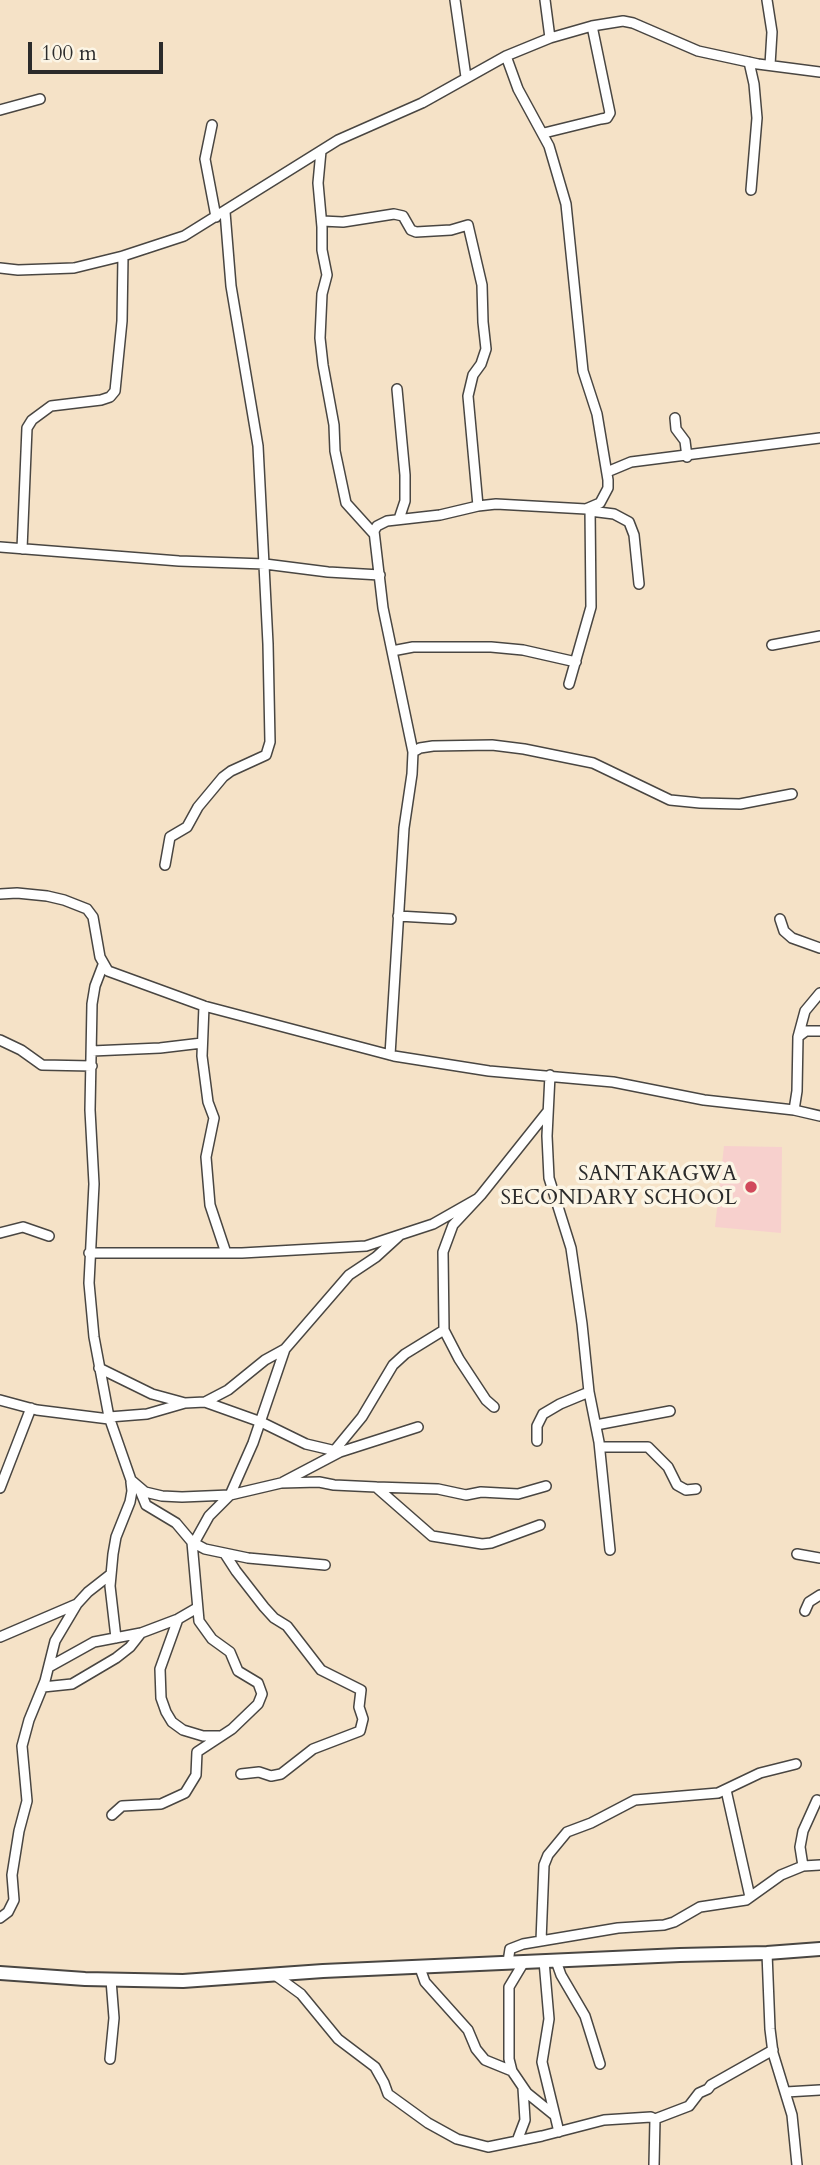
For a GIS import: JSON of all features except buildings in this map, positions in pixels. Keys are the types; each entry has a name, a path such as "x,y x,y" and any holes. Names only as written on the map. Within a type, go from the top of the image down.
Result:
{"street":[{"path":"455,0 466,77"},
{"path":"545,0 550,38"},
{"path":"766,0 772,32 770,65"},
{"path":"0,268 74,268 123,256 184,236 346,136 422,103 506,56 550,38 592,26 623,21 633,23 698,51 749,62 820,72"},
{"path":"544,133 601,120 610,113 592,26"},
{"path":"506,56 518,89 544,133 566,204 583,371 597,414 607,472 608,488 605,497 590,510"},
{"path":"749,62 757,118 751,190"},
{"path":"0,110 40,99"},
{"path":"212,125 205,159 216,217"},
{"path":"321,151 318,171 321,250 327,275 322,294 320,338 334,425 335,451 346,503 374,534"},
{"path":"164,864 170,837 187,827 198,807 223,777 238,767 260,759 268,751 270,675 258,446 231,286 225,212"},
{"path":"322,221 343,222 394,214 403,216 411,230 416,232 451,230 468,225 482,285 486,349 481,364 472,375 468,396 478,506"},
{"path":"22,549 27,428 32,420 51,406 102,400 116,391 122,321 123,256"},
{"path":"397,389 405,475 405,501 399,519"},
{"path":"675,418 676,429 685,441 687,457"},
{"path":"607,472 631,462 820,438"},
{"path":"390,1055 398,916 413,752 383,608 374,534 377,526 399,519 440,515 478,506 518,504 614,514 629,522 634,535 639,584"},
{"path":"569,684 592,598 590,510"},
{"path":"0,547 178,561 265,564 380,575"},
{"path":"772,645 820,636"},
{"path":"392,651 413,647 491,647 523,650 576,662"},
{"path":"413,752 433,746 492,745 524,749 593,763 670,800 740,804 792,794"},
{"path":"0,894 47,896 87,909 93,917 103,965 107,971 204,1006 390,1055 489,1071 613,1082 704,1100 794,1110 820,1116"},
{"path":"398,916 451,919"},
{"path":"780,919 784,931 792,938 820,948"},
{"path":"103,965 97,977 92,1004 90,1110 94,1184 89,1283 99,1368 109,1418 131,1480 132,1491 116,1537 111,1574 116,1637"},
{"path":"794,1110 798,1037 805,1011 820,993"},
{"path":"204,1006 202,1043 208,1102 215,1118 206,1157 210,1205 226,1253"},
{"path":"798,1037 806,1031 820,1031"},
{"path":"0,1040 21,1050 42,1065 92,1066"},
{"path":"92,1051 202,1043"},
{"path":"550,1075 549,1178 571,1248 589,1392 600,1447 610,1550"},
{"path":"494,1407 486,1401 444,1330 443,1252 453,1225 548,1111"},
{"path":"89,1253 226,1253 366,1246 433,1224 477,1199"},
{"path":"0,1233 23,1227 49,1236"},
{"path":"205,1402 228,1390 265,1360 285,1349 349,1275 376,1257 399,1236"},
{"path":"337,1452 393,1365 405,1354 444,1330"},
{"path":"112,1815 122,1806 150,1806 180,1797 194,1779 197,1752 233,1729 261,1699 261,1688 238,1671 230,1652 204,1630 199,1621 193,1543 209,1516 230,1495 261,1422 285,1349"},
{"path":"99,1368 152,1394 185,1403"},
{"path":"537,1441 537,1426 543,1414 589,1392"},
{"path":"0,1400 31,1408 109,1418 147,1414 185,1403 205,1402 261,1422 306,1444 337,1452"},
{"path":"0,1488 5,1459 31,1408"},
{"path":"596,1425 670,1411"},
{"path":"281,1483 337,1452 418,1427"},
{"path":"600,1447 648,1447 668,1467 677,1485 686,1490 696,1489"},
{"path":"131,1480 139,1488 146,1505 176,1524 193,1543 225,1554 324,1565"},
{"path":"139,1488 162,1496 230,1495 281,1483 319,1482 334,1485 438,1489 466,1495 481,1492 518,1494 546,1486"},
{"path":"376,1487 432,1536 444,1539 491,1544 540,1525"},
{"path":"225,1554 264,1607 274,1618 287,1626 321,1670 362,1690 359,1707 363,1719 360,1731 313,1749 281,1773 271,1776 259,1772 241,1774"},
{"path":"797,1554 820,1558"},
{"path":"0,1918 8,1912 14,1900 12,1875 27,1801 23,1738 43,1687 55,1641 77,1604 111,1574"},
{"path":"805,1611 809,1602 820,1595"},
{"path":"0,1637 77,1604"},
{"path":"49,1667 94,1642 141,1633 178,1619 197,1608"},
{"path":"178,1619 160,1669 161,1698 166,1712 172,1723 183,1730 203,1736 221,1736"},
{"path":"43,1687 72,1684 116,1658 130,1647 141,1633"},
{"path":"541,1941 544,1865 567,1832 635,1800 719,1793 760,1773 796,1764"},
{"path":"726,1790 750,1897"},
{"path":"803,1866 800,1847 803,1830 817,1800"},
{"path":"508,1962 511,1948 627,1927 664,1925 701,1907 750,1897 780,1875 803,1866 820,1865"},
{"path":"0,1973 111,1980 183,1981 508,1962 820,1949"},
{"path":"768,1953 770,2029 773,2050 792,2115 797,2165"},
{"path":"550,1961 585,2016 600,2064"},
{"path":"550,1961 549,2019 541,2062 559,2132"},
{"path":"524,1962 509,1987 508,2048 512,2071 542,2107 554,2114"},
{"path":"420,1968 425,1982 468,2030 485,2060 512,2071"},
{"path":"275,1975 301,1994 338,2039 374,2067 388,2094 428,2123 457,2139 478,2146 488,2147 604,2120 646,2117 654,2119 689,2106 699,2093 711,2085 773,2050"},
{"path":"110,2059 114,2018 111,1980"},
{"path":"517,2141 525,2120 523,2087"},
{"path":"786,2092 820,2090"},
{"path":"654,2119 654,2165"}],"shaded area":[{"name":"SANTAKAGWA SECONDARY SCHOOL","path":"724,1146 782,1147 781,1233 715,1227"}],"place":[{"name":"SANTAKAGWA SECONDARY SCHOOL","path":"751,1187"}]}
